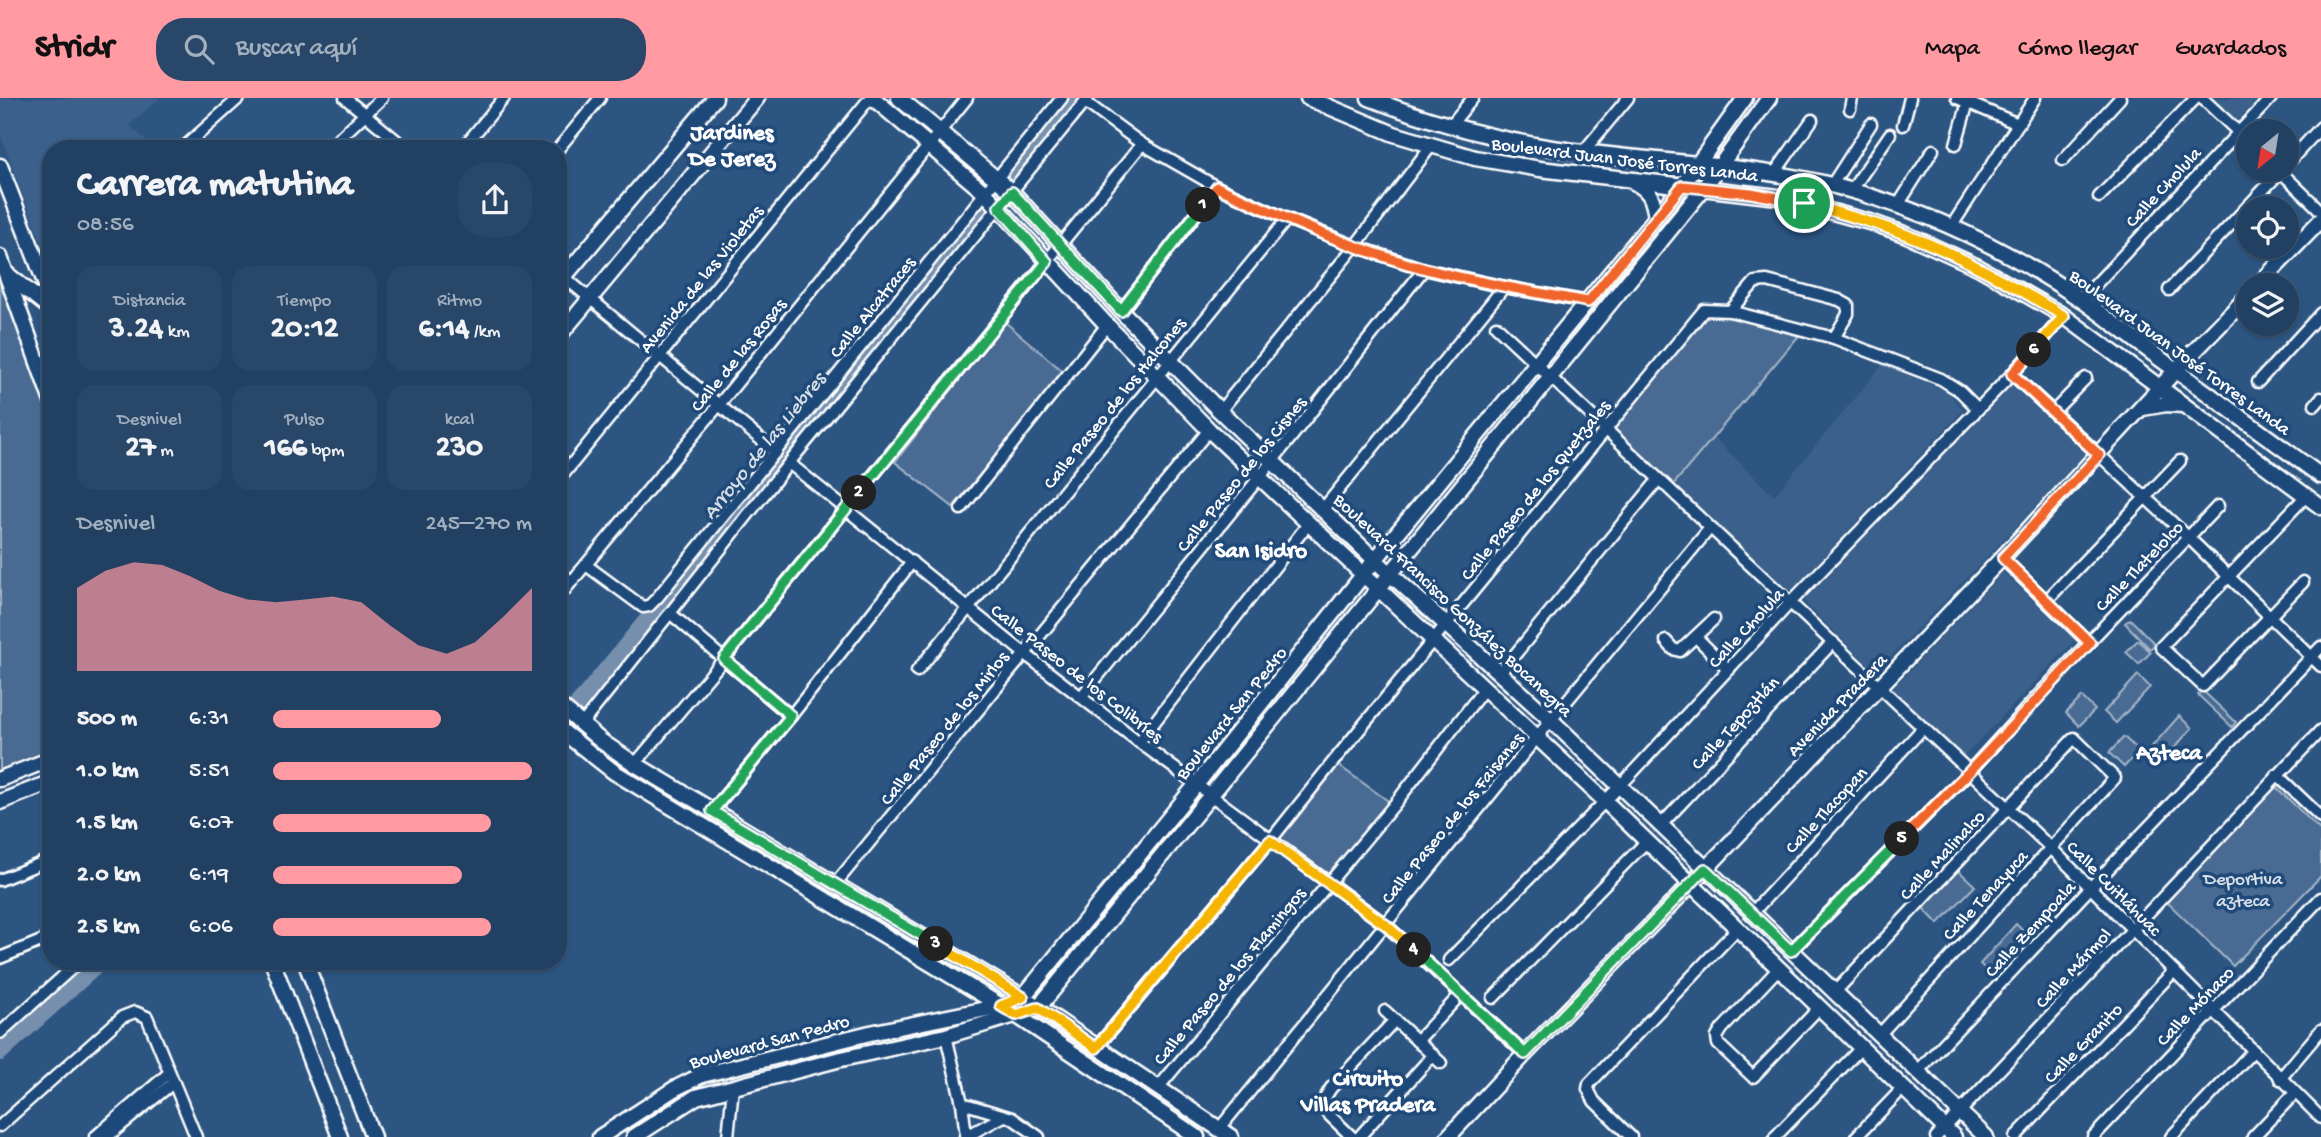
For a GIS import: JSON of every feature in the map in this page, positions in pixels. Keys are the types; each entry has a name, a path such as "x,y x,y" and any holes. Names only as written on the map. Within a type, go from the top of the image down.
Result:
{"main road":[{"path":"567,270 715,98"},
{"path":"567,326 757,98"},
{"path":"871,98 985,193 1047,262 1209,430 1738,928 1903,1088 1945,1134"},
{"name":"Boulevard Francisco González Bocanegra","path":"899,98 1012,192 1121,311 1220,411 1375,560 1551,720 1986,1137"},
{"name":"Boulevard Juan José Torres Landa","path":"1308,98 1394,134 1475,158 1540,169 1778,197 1896,231 1958,257 2064,316 2321,507"},
{"name":"Boulevard San Pedro","path":"600,1137 690,1080 715,1070 1001,1006 1023,997 1375,560 1682,186 1745,98"},
{"name":"Boulevard San Pedro","path":"634,1137 696,1097 838,1060 946,1036 1038,1008 1551,378 1703,188 1769,98"},
{"name":"Boulevard Juan José Torres Landa","path":"1377,99 1450,126 1487,135 1583,152 1774,174 1831,186 1898,205 1951,227 2036,271 2081,300 2321,476"},
{"path":"0,166 42,273"},
{"path":"1627,179 1649,191 1654,201 1656,217"},
{"path":"2270,273 2321,220"},
{"path":"0,257 42,374"},
{"path":"1618,264 1633,275"},
{"path":"6,274 42,302"},
{"name":"Avenida Pradera","path":"1448,1137 2003,558 2236,308"},
{"path":"2143,408 2166,404 2185,405"},
{"path":"567,712 601,741 635,764 1023,997 1225,1132"},
{"path":"567,740 649,794 1016,1015 1197,1137"},
{"path":"0,779 42,763"},
{"path":"0,802 42,786"},
{"path":"275,970 340,1137"},
{"path":"308,970 373,1137"},
{"path":"690,1080 696,1097"}],"street":[{"path":"192,140 239,98"},
{"path":"345,98 396,140"},
{"path":"338,140 382,98"},
{"path":"469,140 504,98"},
{"path":"565,140 600,98"},
{"name":"Avenida de las Violetas","path":"567,470 871,98"},
{"name":"Calle de las Rosas","path":"567,586 718,406 967,98"},
{"name":"Calle Alcatraces","path":"586,565 636,603 643,607 649,606 1062,98"},
{"path":"1450,126 1473,98"},
{"path":"1583,152 1628,98"},
{"path":"1903,125 1910,98"},
{"path":"1957,98 2018,124"},
{"path":"1951,227 2035,98"},
{"path":"2063,160 2120,98"},
{"path":"2099,197 2196,98"},
{"path":"2202,98 2236,130"},
{"name":"Calle Cholula","path":"2249,119 2271,98"},
{"path":"582,724 789,463 1086,100 1142,144 1217,187 1286,219 1355,246 1424,268 1504,287 1588,302"},
{"path":"1956,144 1968,102"},
{"path":"1774,174 1812,120"},
{"path":"1831,186 1871,124"},
{"path":"2300,150 2321,127"},
{"name":"Calle Cholula","path":"2081,300 2236,132"},
{"path":"1851,191 1890,134"},
{"path":"635,764 891,456 1142,144"},
{"path":"1220,411 1355,246 1431,146"},
{"path":"1898,205 1933,150"},
{"path":"2169,290 2270,182"},
{"path":"2294,182 2321,211"},
{"path":"1121,311 1217,187"},
{"name":"Calle Paseo de los Halcones","path":"917,671 1286,219"},
{"name":"Calle Paseo de los Cisnes","path":"1081,697 1273,461 1424,268"},
{"path":"1730,311 1755,282 1767,281 1839,300 1848,305 1848,314 1834,338"},
{"path":"567,283 590,298 776,452"},
{"path":"1323,509 1504,287"},
{"name":"Calle Paseo de los Quetzales","path":"1096,1048 1270,841 1704,310 1730,311 1834,338 1941,379 1960,391 1978,409"},
{"path":"2258,382 2321,313"},
{"name":"Calle Cholula","path":"1450,960 1605,802 1790,603 2012,374 2064,316"},
{"path":"961,509 1107,325"},
{"name":"Calle Cuitláhuac","path":"1496,326 1833,642 1968,773 2051,848 2133,928 2252,1052 2321,1118"},
{"path":"2012,374 2189,538 2321,666"},
{"path":"2053,412 2086,378"},
{"name":"Calle Paseo de los Mirlos","path":"836,883 1209,430"},
{"path":"2047,600 2180,461"},
{"name":"Calle Paseo de los Colibríes","path":"789,463 1025,654 1270,841 1386,925 1525,1054"},
{"path":"1499,674 1658,480"},
{"path":"2303,582 2203,686 2161,647 2306,496"},
{"name":"Calle Tlatelolco","path":"1791,951 1968,773 2218,506"},
{"path":"1139,742 1308,524"},
{"name":"Calle Paseo de los Faisanes","path":"1225,1132 1386,925 1710,528"},
{"path":"2003,558 2090,643"},
{"path":"712,811 791,716 912,562"},
{"path":"567,578 571,581"},
{"path":"671,614 791,716"},
{"path":"1666,641 1673,649 1680,651 1714,619"},
{"path":"1696,637 1729,670"},
{"name":"Calle Tepoztlán","path":"1661,826 1833,642"},
{"name":"Calle Zempoala","path":"1917,1072 2321,647"},
{"name":"Calle Paseo de los Flamingos","path":"1158,1088 1394,805 1484,689"},
{"name":"Calle Tlacopan","path":"1752,913 1923,729"},
{"name":"Calle Mármol","path":"1945,1134 1959,1113 2321,730"},
{"name":"Calle Malinalco","path":"1834,993 2074,738 2115,778"},
{"path":"2277,775 2321,816"},
{"name":"Calle Tenayuca","path":"1879,1035 2115,778"},
{"path":"1493,999 1647,841"},
{"path":"0,880 42,863"},
{"name":"Calle Mónaco","path":"2093,1137 2321,898"},
{"path":"1631,1137 1594,1101 1588,1089 1593,1079 1738,928"},
{"path":"0,958 42,941"},
{"path":"1779,968 1722,1029 1717,1037 1718,1044 1753,1077 1819,1007"},
{"path":"0,1033 70,970"},
{"name":"Calle Granito","path":"2015,1137 2174,971"},
{"path":"1417,1041 1461,993"},
{"path":"1359,1137 1437,1059 1385,1011"},
{"path":"0,1126 122,1017 135,1012 147,1017 196,1137"},
{"path":"1352,1137 1326,1111 1323,1101 1331,1088 1395,1020"},
{"path":"2280,1079 2321,1031"},
{"path":"946,1036 962,1103 966,1137 1002,1117"},
{"path":"1775,1137 1861,1048"},
{"path":"2171,1137 2252,1052"},
{"path":"95,1137 171,1078"},
{"path":"107,1137 171,1078"},
{"path":"728,1137 733,1087"},
{"path":"1856,1137 1903,1088"},
{"path":"2253,1137 2295,1093"},
{"path":"962,1103 1012,1118 1039,1137"}],"shaded area":[{"path":"0,98 160,98 129,125 145,140 42,140 42,244 0,134"},
{"path":"2210,98 2259,98 2236,122"},
{"path":"1883,364 1948,392 1963,410 1790,592 1673,485 1713,437 1774,496"},
{"path":"2014,383 2086,451 2085,455 1876,672 1806,604 1805,599"},
{"path":"2003,572 2075,640 1962,759 1890,692"}],"green space":[{"path":"0,253 42,363 42,759 0,775"},
{"path":"1706,313 1733,314 1802,332 1673,485 1612,429"},
{"path":"1005,322 1065,373 953,507 895,462"},
{"path":"2130,619 2155,644 2150,649 2125,623"},
{"path":"2138,640 2151,652 2139,664 2126,652"},
{"path":"2138,675 2150,687 2116,723 2104,712"},
{"path":"2202,690 2236,722 2232,727 2198,695"},
{"path":"2082,697 2095,710 2079,726 2066,713"},
{"path":"2179,716 2192,728 2162,762 2149,750"},
{"path":"2124,737 2139,751 2124,767 2109,753"},
{"path":"1335,763 1391,803 1327,877 1277,839"},
{"name":"Deportiva azteca","path":"2276,787 2321,831 2321,876 2233,966 2166,901"},
{"path":"1958,870 1975,886 1938,924 1923,908"},
{"path":"2016,924 2032,940 1996,980 1980,964"}],"waterway":[{"name":"Arroyo de las Liebres","path":"1011,177 1075,98"},
{"name":"Arroyo de las Liebres","path":"575,707 984,209"},
{"name":"Arroyo de las Liebres","path":"0,1053 92,970"}],"district":[{"name":"Jardines De Jerez","path":"732,144"},
{"name":"San Isidro","path":"1261,549"},
{"name":"Azteca","path":"2169,751"},
{"name":"Circuito Villas Pradera","path":"1368,1090"}],"route":[{"path":"1682,186 1751,193 1804,203 1873,223 1941,249 2064,316 2012,374 2099,455 2003,558 2090,643 1968,773 1791,951 1705,869 1525,1054 1386,925 1270,841 1096,1048 1038,1008 1016,1015 1001,1006 1023,997 785,852 712,811 791,716 724,659 1047,262 999,207 1012,192 1121,311 1217,187 1286,219 1355,246 1424,268 1504,287 1588,302 1682,186"}]}
